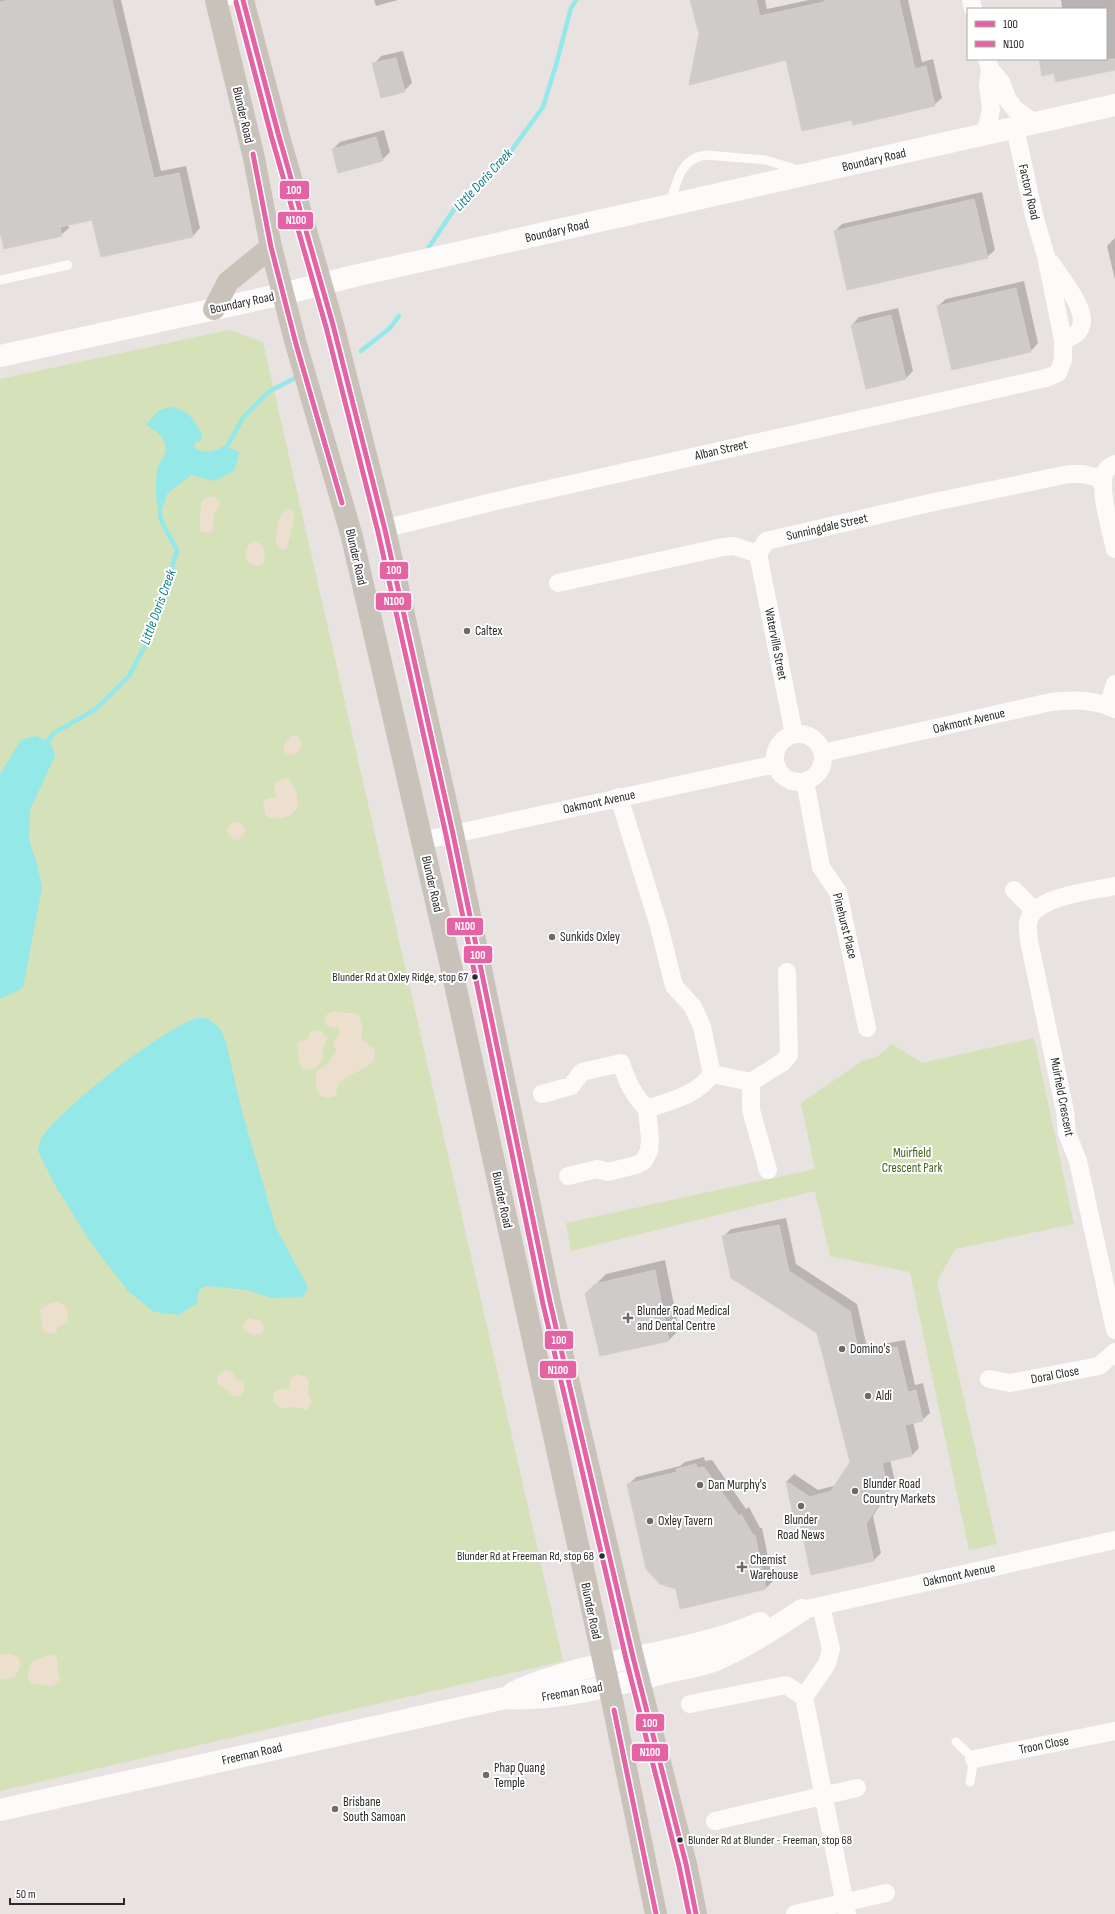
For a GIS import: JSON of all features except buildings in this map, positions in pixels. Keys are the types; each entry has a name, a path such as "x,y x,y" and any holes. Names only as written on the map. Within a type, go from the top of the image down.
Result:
{"main road":[{"name":"Blunder Road","path":"243,0 333,325 385,530 453,834 550,1302 638,1679 686,1864 696,1914"},
{"name":"Blunder Road","path":"222,1 271,247 352,537 421,841 457,991 656,1914"},
{"path":"214,309 228,282 271,247"}],"street":[{"path":"989,64 1001,82 1008,100 1025,126"},
{"path":"985,135 991,110 988,86 989,64"},
{"name":"Boundary Road","path":"0,356 283,294 1115,105"},
{"name":"Factory Road","path":"1025,126 1034,215 1046,256 1063,340 1063,360 1058,373"},
{"name":"Factory Road","path":"1046,256 1078,304 1082,314 1083,324 1076,334 1063,340"},
{"name":"Alban Street","path":"385,530 391,527 504,499 1046,378 1058,373"},
{"path":"1115,464 1108,468 1103,480 1103,490 1115,549"},
{"name":"Sunningdale Street","path":"758,554 766,541 934,502 1070,474 1083,474 1103,480"},
{"path":"558,583 723,547 734,546 758,554"},
{"name":"Waterville Street","path":"758,554 794,734"},
{"path":"1112,708 1115,684"},
{"name":"Oakmont Avenue","path":"823,753 1051,702 1069,700 1085,701 1112,708"},
{"path":"794,734 809,736 815,740 823,753 821,768 817,774 805,781 790,780 779,770 776,764 775,756 781,742 794,734"},
{"name":"Oakmont Avenue","path":"421,841 776,764"},
{"name":"Pinehurst Place","path":"805,781 821,867 838,892 867,1028"},
{"path":"619,797 659,926 674,986 693,1007 702,1027 712,1074 704,1085 693,1093 647,1109"},
{"path":"1014,890 1034,910 1049,900 1115,886"},
{"name":"Muirfield Crescent","path":"1034,910 1028,922 1029,941 1065,1111 1067,1133 1079,1168 1115,1330"},
{"path":"712,1074 751,1082 783,1062 789,1055 787,972"},
{"path":"542,1094 571,1086 582,1072 621,1063 636,1098 647,1109 650,1138 649,1151 644,1161 636,1166 608,1172 597,1169 568,1176"},
{"path":"751,1082 751,1110 768,1170"},
{"name":"Doral Close","path":"989,1379 1010,1384 1099,1366 1115,1352"},
{"name":"Oakmont Avenue","path":"603,1664 699,1644 737,1633 770,1619 812,1608 1115,1540"},
{"path":"804,1697 827,1664 830,1649 812,1608"},
{"name":"Oakmont Avenue","path":"638,1679 692,1667 715,1660 812,1608"},
{"name":"Freeman Road","path":"505,1698 527,1686 603,1664"},
{"name":"Freeman Road","path":"0,1810 505,1698 529,1699 608,1686 638,1679"},
{"path":"690,1704 786,1685 804,1697 846,1908"},
{"name":"Troon Close","path":"974,1759 1115,1731"},
{"path":"715,1820 857,1788"},
{"path":"795,1914 846,1908 886,1893"}],"lane":[{"path":"670,206 683,168 688,160 697,157 705,156 766,160 811,174"},
{"path":"0,280 68,265"},
{"path":"956,1742 974,1759 970,1782"}],"green space":[{"path":"229,330 263,342 563,1661 0,1791 0,379"},
{"name":"Muirfield Crescent Park","path":"1034,1038 1074,1224 955,1249 937,1282 997,1544 969,1550 910,1272 830,1256 815,1191 571,1251 566,1223 815,1169 801,1103 864,1060 877,1057 892,1044 922,1063"}],"sand":[{"path":"211,496 220,500 220,507 214,513 213,531 210,533 202,532 200,530 199,521 203,500"},
{"path":"289,509 294,512 292,531 286,549 280,549 275,542 279,519 284,512"},
{"path":"255,541 262,545 265,556 264,563 259,566 249,564 245,555 248,545"},
{"path":"291,736 297,736 301,741 300,750 293,755 286,754 283,747"},
{"path":"285,778 289,779 297,793 298,801 296,809 291,814 282,818 269,818 266,816 263,804 265,799 276,797 274,787 276,782"},
{"path":"236,822 242,825 245,831 242,837 236,840 230,837 227,831 230,825"},
{"path":"335,1011 341,1013 359,1014 363,1028 361,1039 374,1049 375,1056 369,1065 339,1084 335,1096 324,1098 316,1086 316,1075 318,1070 326,1066 336,1051 333,1043 339,1035 339,1028 326,1025 325,1023 325,1017 328,1013"},
{"path":"315,1030 321,1031 328,1038 322,1049 324,1058 316,1067 310,1070 304,1070 300,1066 297,1045 300,1041 307,1040 310,1033"},
{"path":"59,1302 67,1308 68,1322 57,1327 57,1331 54,1333 44,1332 39,1310 51,1303"},
{"path":"249,1318 261,1321 265,1329 261,1334 252,1335 244,1329 243,1324"},
{"path":"226,1370 230,1371 235,1376 236,1380 243,1381 244,1390 238,1397 234,1396 217,1383 219,1374"},
{"path":"296,1374 304,1376 308,1379 309,1387 307,1393 311,1399 311,1405 306,1410 296,1407 280,1408 273,1400 274,1393 282,1388 289,1390 290,1379"},
{"path":"0,1654 11,1654 18,1657 21,1665 15,1677 0,1680"},
{"path":"49,1655 55,1655 58,1660 57,1669 60,1679 59,1682 51,1686 31,1683 27,1676 31,1662"}],"water":[{"path":"169,407 181,410 193,419 202,435 200,442 195,442 194,446 197,450 206,452 227,447 239,452 235,470 215,481 191,475 167,494 160,517 157,505 156,479 159,465 164,457 166,448 164,440 161,436 146,425 157,412"},
{"path":"36,736 51,743 55,756 30,810 29,840 37,864 42,888 23,988 0,999 0,774 21,740"},
{"path":"197,1018 205,1018 213,1022 220,1029 226,1042 242,1112 276,1228 307,1285 307,1291 302,1297 271,1298 247,1290 205,1286 199,1290 197,1303 179,1315 154,1312 128,1291 89,1240 55,1185 38,1151 42,1138 54,1123 92,1088 138,1052 181,1025"}],"waterway":[{"name":"Little Doris Creek","path":"429,247 455,208 503,162 543,107 571,8 576,0"},
{"name":"Little Doris Creek","path":"361,351 390,328 399,316"},
{"name":"Little Doris Creek","path":"222,449 227,447 242,419 268,392 295,378"},
{"name":"Little Doris Creek","path":"45,745 54,733 96,709 129,676 152,632 177,551 164,526 160,512"}],"transit line":[{"name":"100","path":"243,0 278,133 333,325 385,530 453,834 550,1302 633,1657 686,1864 696,1914"},
{"name":"N100","path":"236,2 271,135 326,327 378,532 446,835 543,1304 626,1659 679,1866 689,1914"},
{"name":"100","path":"253,154 271,247 296,344 342,503"},
{"name":"100","path":"614,1710 656,1914"}],"place":[{"name":"Caltex","path":"467,631"},
{"name":"Sunkids Oxley","path":"552,937"},
{"name":"Blunder Rd at Oxley Ridge, stop 67","path":"475,977"},
{"name":"Blunder Road Medical and Dental Centre","path":"628,1318"},
{"name":"Domino's","path":"842,1349"},
{"name":"Aldi","path":"868,1396"},
{"name":"Dan Murphy's","path":"700,1485"},
{"name":"Blunder Road Country Markets","path":"855,1491"},
{"name":"Blunder Road News","path":"801,1506"},
{"name":"Oxley Tavern","path":"650,1521"},
{"name":"Blunder Rd at Freeman Rd, stop 68","path":"602,1556"},
{"name":"Chemist Warehouse","path":"742,1567"},
{"name":"Phap Quang Temple","path":"486,1775"},
{"name":"Brisbane South Samoan","path":"335,1809"},
{"name":"Blunder Rd at Blunder - Freeman, stop 68","path":"680,1840"}]}
